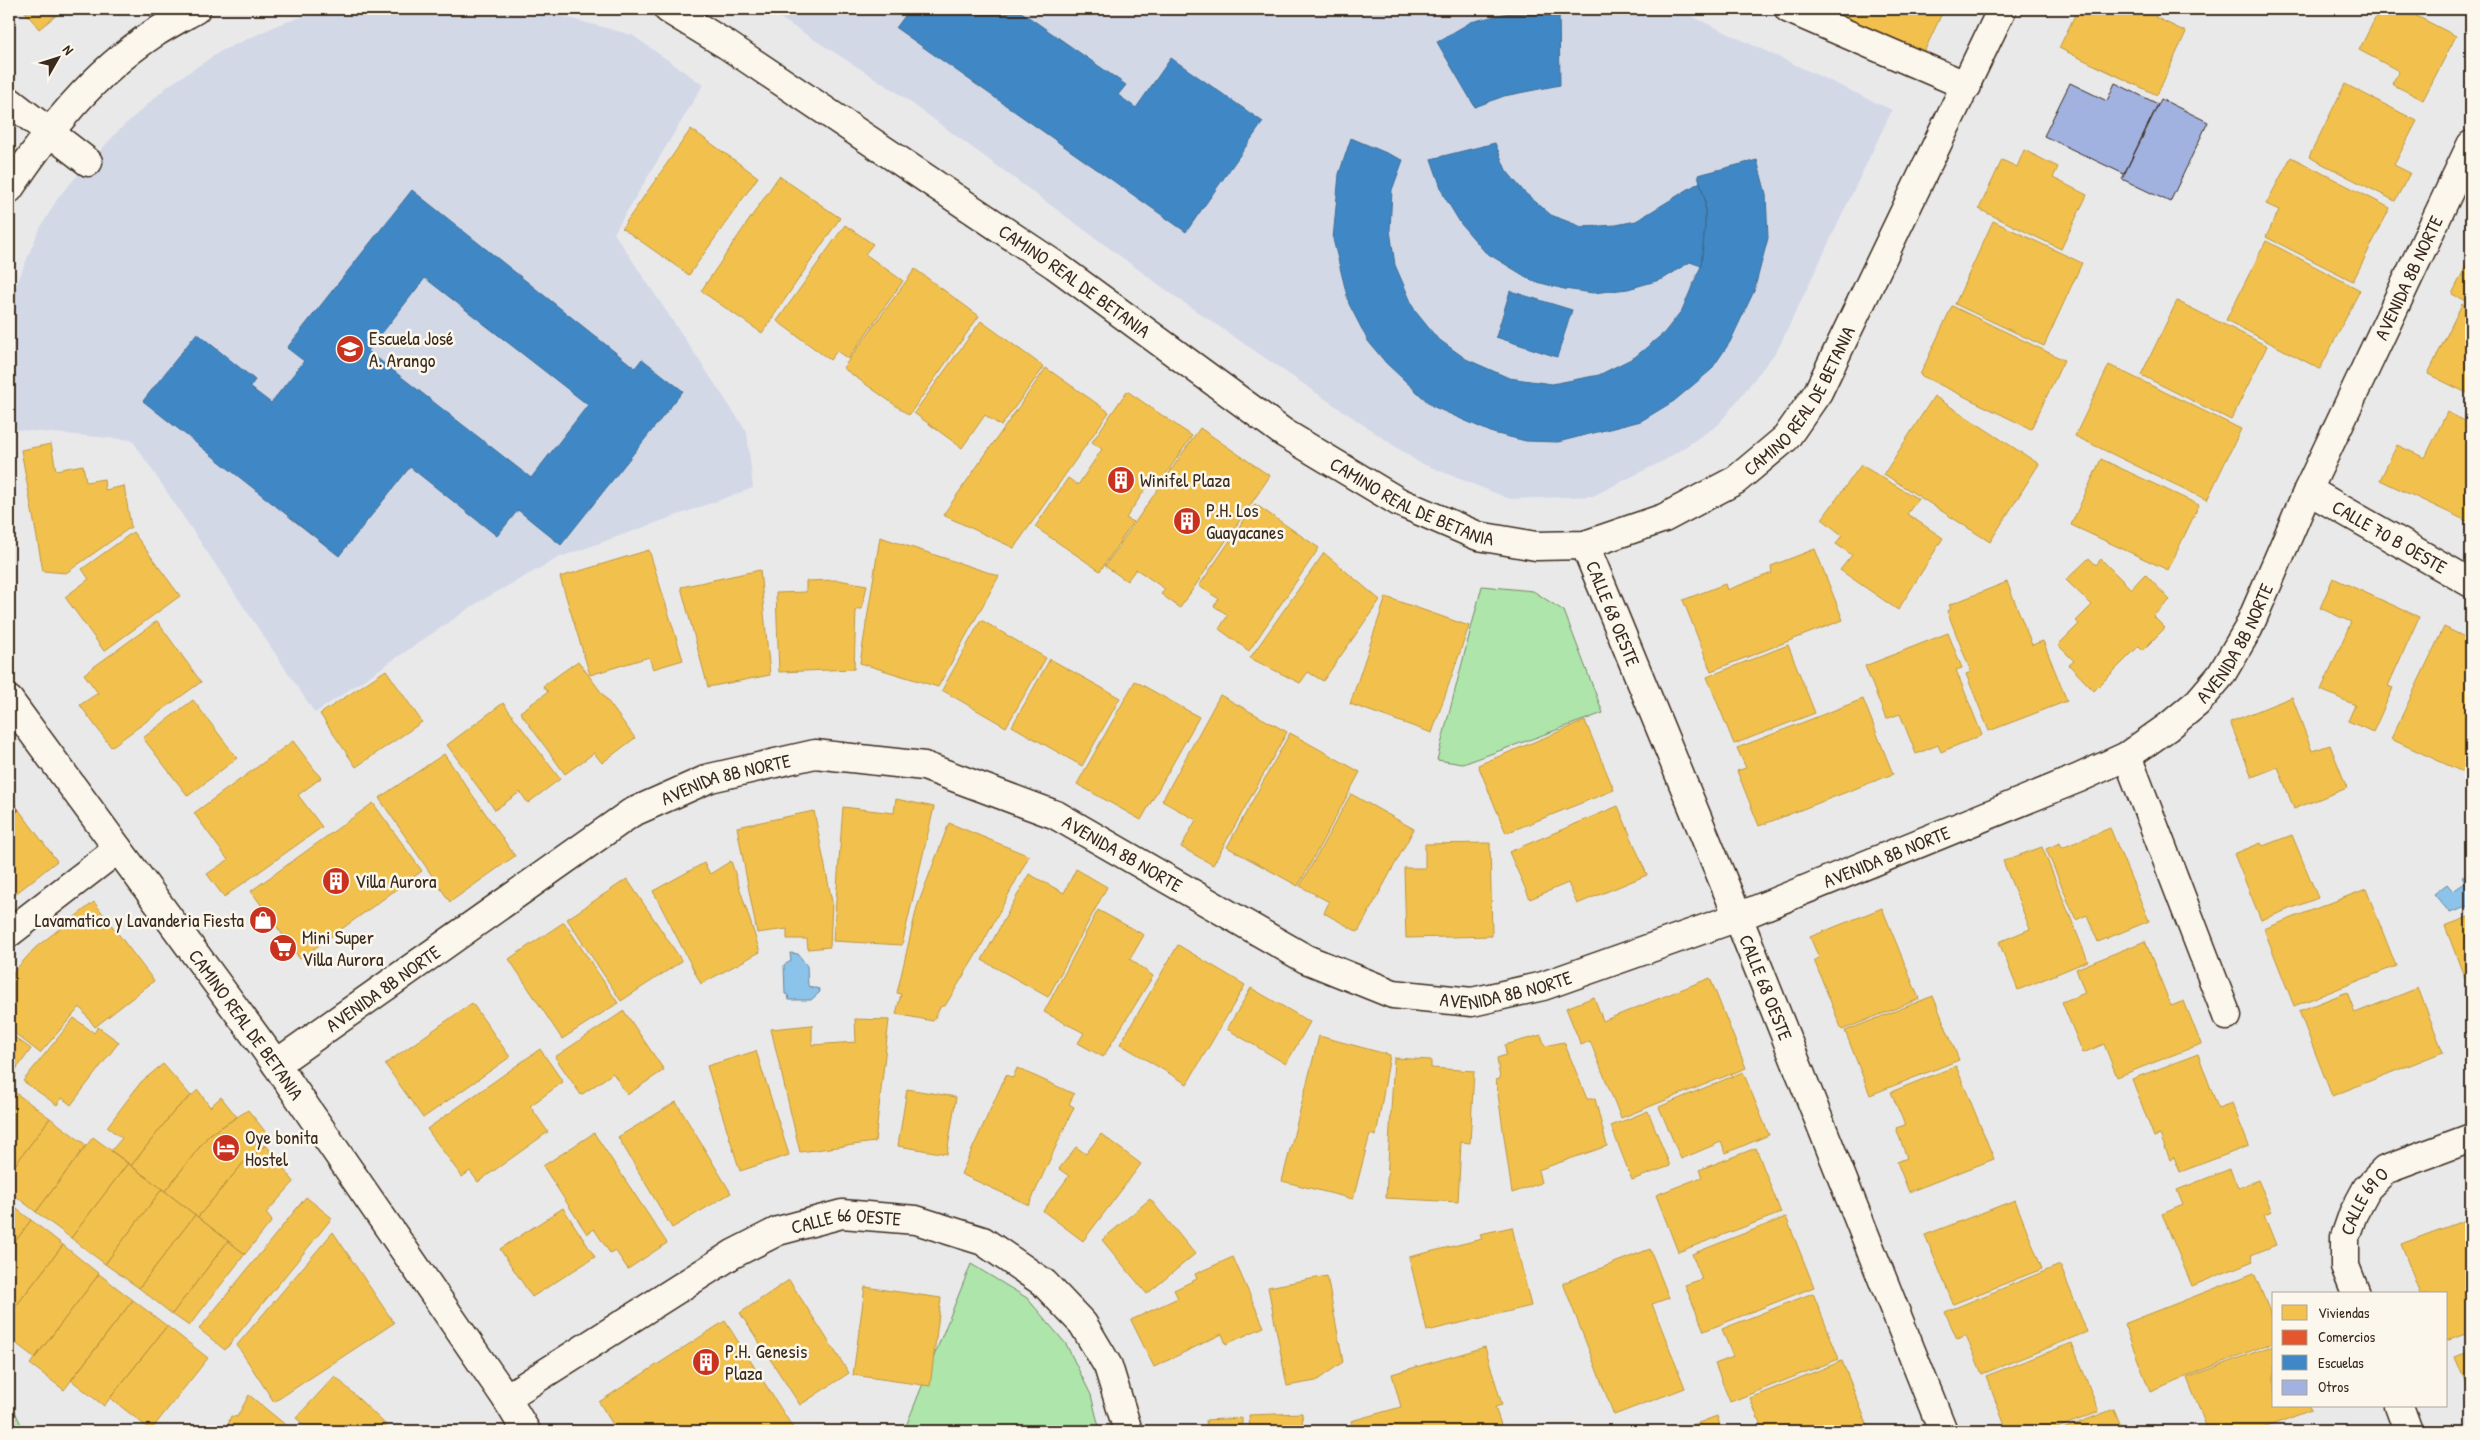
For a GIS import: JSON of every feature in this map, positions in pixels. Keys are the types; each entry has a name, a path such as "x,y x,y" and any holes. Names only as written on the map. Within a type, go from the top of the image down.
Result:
{"street":[{"path":"9,190 48,132 85,90 116,62 152,34 196,9"},
{"name":"CAMINO REAL DE BETANIA","path":"668,9 727,45 1055,265 1284,433 1399,502 1478,536 1536,546 1585,546 1664,518 1736,480 1786,438 1818,392 1967,86 2002,9"},
{"path":"1789,9 1967,86"},
{"path":"9,101 88,162"},
{"name":"AVENIDA 8B NORTE","path":"276,1064 631,813 710,778 815,754 924,766 1056,815 1306,959 1393,994 1472,1002 1543,986 1738,917 2079,778 2127,756 2198,702 2222,675 2248,629 2308,490 2471,145"},
{"name":"CALLE 70 B OESTE","path":"2308,490 2471,583"},
{"name":"CALLE 68 OESTE","path":"1585,546 1738,917 1943,1431"},
{"name":"CAMINO REAL DE BETANIA","path":"9,700 276,1064 506,1398 526,1431"},
{"path":"2127,756 2227,1016"},
{"path":"9,933 118,849"},
{"name":"CALLE 69 O","path":"2355,1292 2345,1266 2345,1237 2352,1214 2368,1188 2385,1170 2471,1138"},
{"name":"CALLE 66 OESTE","path":"506,1398 733,1254 778,1231 842,1214 916,1220 983,1241 1044,1283 1083,1324 1108,1366 1128,1431"},
{"path":"2400,1408 2408,1431"}],"shaded area":[{"name":"Escuela José A. Arango","path":"327,9 538,10 632,35 703,85 614,233 747,432 753,488 558,558 477,603 315,713 132,440 9,429 9,303 38,232 59,196 119,130 168,86 221,51 280,24"},
{"path":"766,9 1676,9 1892,110 1778,349 1718,425 1665,460 1593,496 1510,499 1418,462 1180,300 895,91"}],"green space":[{"path":"1482,586 1533,591 1564,611 1603,713 1463,764 1437,760"},
{"path":"971,1264 1027,1298 1066,1344 1091,1395 1100,1431 974,1431 973,1429 970,1431 904,1431"},
{"path":"9,1399 24,1431 9,1431"}],"water":[{"path":"2471,875 2471,905 2450,913 2434,894 2447,884 2453,891 2465,883 2462,877"},
{"path":"790,953 798,954 807,966 808,986 819,989 820,992 811,1000 789,1000 788,995 785,994 784,965 791,961"}],"building: Viviendas":[{"path":"23,9 64,9 39,29"},
{"path":"1828,9 1944,9 1923,54"},
{"path":"2078,9 2159,9 2155,17 2186,32 2157,95 2059,48"},
{"path":"2380,9 2403,9 2456,36 2423,100 2392,84 2399,71 2359,50"},
{"path":"2345,84 2417,121 2394,165 2410,173 2395,201 2309,157"},
{"path":"691,129 758,177 689,275 622,228"},
{"path":"2024,150 2058,167 2053,178 2087,195 2061,249 1979,209 2002,160 2017,167"},
{"path":"2291,157 2390,208 2353,281 2266,237 2279,210 2266,204"},
{"path":"779,176 840,218 762,333 701,291"},
{"path":"1993,221 2082,263 2044,346 1955,304"},
{"path":"845,225 873,244 865,254 903,281 848,359 837,351 830,360 777,321"},
{"path":"2266,241 2360,290 2320,369 2226,320"},
{"path":"2471,256 2471,304 2452,294"},
{"path":"915,269 979,316 909,415 843,368"},
{"path":"2177,301 2267,346 2231,420 2141,375"},
{"path":"2462,304 2471,309 2471,395 2428,374"},
{"path":"1952,306 2064,360 2031,429 1920,375"},
{"path":"981,321 1044,367 1001,426 985,415 962,448 914,413"},
{"path":"2109,365 2241,429 2207,500 2075,436"},
{"path":"1046,368 1109,412 1014,548 943,515"},
{"name":"Winifel Plaza","path":"1127,391 1192,436 1157,487 1150,482 1126,518 1133,522 1100,571 1035,527 1068,478 1078,485 1102,449 1092,442"},
{"path":"1934,396 2039,464 1990,542 1884,474"},
{"path":"2447,412 2471,424 2471,523 2380,480 2397,445 2425,458"},
{"name":"P.H. Los Guayacanes","path":"1200,428 1270,476 1180,608 1161,594 1165,589 1136,569 1127,581 1105,566"},
{"path":"51,444 56,470 83,465 86,482 104,479 105,490 124,486 131,527 66,573 43,571 21,450"},
{"path":"2101,459 2199,505 2168,570 2071,525"},
{"path":"1861,465 1918,499 1907,514 1943,538 1898,610 1840,570 1852,555 1836,544 1842,535 1822,519"},
{"path":"1255,504 1319,548 1249,651 1219,629 1228,615 1214,606 1219,599 1199,586"},
{"path":"133,532 180,596 104,651 65,597 89,579 82,569"},
{"path":"880,537 999,576 938,687 860,663"},
{"path":"1815,549 1843,620 1711,671 1683,600 1725,584 1727,590 1772,573 1771,566"},
{"path":"649,550 683,660 653,669 649,657 590,675 560,577"},
{"path":"1324,553 1380,600 1323,681 1308,672 1300,683 1250,658"},
{"path":"2089,558 2096,565 2101,559 2131,589 2145,574 2170,600 2153,616 2165,628 2143,650 2139,646 2094,691 2069,665 2074,661 2058,645 2079,624 2076,621 2092,605 2066,580"},
{"path":"760,570 770,675 708,687 681,587"},
{"path":"2333,578 2419,617 2388,686 2393,688 2373,732 2348,721 2355,705 2321,690 2351,622 2320,608"},
{"path":"838,580 867,585 862,609 856,609 854,669 779,672 776,593 806,592 806,581"},
{"path":"2007,582 2032,645 2043,641 2067,701 1989,731 1966,674 1971,672 1947,611 1951,609 1949,605"},
{"path":"1386,597 1469,626 1432,733 1350,704"},
{"path":"981,620 1046,658 1006,727 942,690"},
{"path":"157,621 201,682 111,747 80,705 98,693 84,674"},
{"path":"2444,627 2471,640 2471,764 2467,774 2391,739"},
{"path":"1948,633 1962,668 1956,670 1982,735 1941,752 1938,745 1916,754 1900,714 1886,719 1865,666"},
{"path":"1788,645 1815,713 1734,744 1707,677"},
{"path":"1050,659 1120,698 1082,766 1012,726"},
{"path":"578,661 635,738 602,763 594,753 565,774 520,712 548,692 543,686"},
{"path":"386,670 422,722 356,767 320,714"},
{"path":"1135,681 1199,717 1141,820 1077,784"},
{"path":"1220,695 1287,732 1213,865 1181,847 1196,820 1162,801"},
{"path":"2292,697 2312,751 2330,745 2347,788 2294,809 2278,767 2252,777 2230,722"},
{"path":"1863,699 1893,774 1759,826 1737,771 1746,768 1737,748"},
{"path":"193,700 237,758 188,796 143,738"},
{"path":"503,703 560,779 528,803 520,792 495,810 447,745"},
{"path":"1585,721 1614,790 1506,833 1478,765"},
{"path":"1290,733 1360,772 1298,886 1227,847"},
{"path":"293,741 321,778 298,795 322,827 224,897 207,874 228,860 194,813"},
{"path":"444,754 515,856 450,902 379,798"},
{"path":"1351,794 1414,829 1358,932 1324,913 1329,902 1300,886"},
{"path":"896,799 934,807 902,945 833,941 843,807 894,813"},
{"name":"Villa Aurora","path":"373,803 422,871 300,959 251,891"},
{"path":"1618,806 1647,875 1577,904 1568,883 1530,899 1509,852"},
{"path":"19,810 57,861 14,895 9,887 9,818"},
{"path":"814,811 832,902 830,947 808,949 807,939 787,939 787,929 757,933 737,827"},
{"path":"949,823 1029,856 979,950 945,1006 941,1006 933,1021 896,1014 901,994 897,993 917,907"},
{"path":"2110,828 2149,921 2098,942 2087,915 2076,920 2046,849 2060,843 2062,848"},
{"path":"2292,835 2318,898 2261,920 2234,854 2261,843 2263,846"},
{"path":"1490,843 1492,936 1406,938 1404,868 1425,868 1425,844"},
{"path":"2042,847 2088,961 2018,990 1999,942 2030,929 2003,861"},
{"path":"731,861 760,952 701,984 653,891 704,863 710,874"},
{"path":"1076,869 1107,887 1048,997 982,960 1029,874 1064,893"},
{"path":"627,879 682,961 621,1001 567,919"},
{"path":"9,887 14,895 9,899"},
{"path":"2366,889 2396,966 2294,1006 2264,929"},
{"path":"94,902 154,981 95,1027 80,1007 40,1053 9,1029 9,977 35,948"},
{"path":"1882,908 1919,999 1842,1030 1814,960 1819,958 1810,937"},
{"path":"1098,910 1144,935 1130,959 1153,976 1103,1057 1078,1043 1084,1033 1044,1012"},
{"path":"2471,916 2471,995 2445,926"},
{"path":"564,922 618,1003 562,1039 509,959"},
{"path":"2145,941 2171,1006 2184,1001 2201,1044 2117,1077 2104,1044 2083,1053 2062,1002 2085,993 2076,969"},
{"path":"1178,945 1245,985 1187,1084 1120,1044"},
{"path":"1710,978 1746,1068 1621,1118 1590,1041 1581,1045 1566,1008 1594,997 1603,1021"},
{"path":"1251,988 1310,1022 1286,1064 1227,1029"},
{"path":"2418,988 2443,1052 2332,1096 2299,1011 2347,992 2355,1013"},
{"path":"1933,996 1959,1060 1870,1095 1845,1031"},
{"path":"472,1003 510,1057 423,1118 385,1064"},
{"path":"624,1011 664,1070 627,1095 613,1073 581,1095 555,1057"},
{"path":"74,1018 94,1033 98,1027 119,1042 71,1105 62,1098 57,1105 23,1081"},
{"path":"855,1019 889,1020 875,1142 800,1152 771,1029 812,1025 812,1045 856,1042"},
{"path":"9,1033 31,1049 18,1067 9,1061"},
{"path":"1541,1035 1545,1046 1564,1042 1587,1099 1595,1099 1607,1146 1538,1170 1541,1183 1512,1193 1496,1080 1500,1079 1497,1058 1506,1055 1505,1045"},
{"path":"1319,1036 1390,1055 1376,1136 1370,1134 1353,1199 1282,1181"},
{"path":"540,1049 563,1082 530,1106 548,1132 478,1182 470,1171 462,1177 427,1129"},
{"path":"756,1051 789,1155 740,1171 707,1066"},
{"path":"2198,1054 2218,1108 2232,1103 2249,1146 2180,1172 2174,1157 2170,1160 2160,1135 2154,1137 2132,1079"},
{"path":"1394,1058 1431,1060 1431,1068 1474,1071 1470,1143 1461,1142 1458,1202 1386,1198"},
{"path":"9,1061 18,1067 9,1079"},
{"path":"163,1064 191,1096 175,1110 131,1166 111,1151 122,1138 107,1127 141,1082"},
{"path":"1956,1066 1994,1159 1909,1192 1897,1162 1907,1158 1896,1128 1905,1125 1891,1092"},
{"path":"1017,1068 1074,1094 1069,1104 1074,1107 1029,1205 961,1174 1006,1075 1013,1078"},
{"path":"1743,1072 1769,1135 1726,1153 1721,1142 1681,1159 1659,1107"},
{"path":"907,1089 956,1097 947,1154 898,1146"},
{"path":"198,1090 210,1107 221,1097 237,1117 209,1135 165,1191 131,1166 175,1110"},
{"path":"13,1091 50,1118 9,1173 9,1097"},
{"path":"676,1102 731,1193 672,1228 618,1137"},
{"path":"248,1110 272,1140 244,1162 198,1217 165,1191 209,1135"},
{"path":"1648,1111 1670,1166 1632,1180 1611,1126"},
{"path":"50,1118 86,1145 36,1212 9,1191 9,1173"},
{"path":"594,1133 667,1243 628,1269 615,1250 610,1253 594,1229 587,1234 543,1166"},
{"path":"1101,1134 1141,1164 1083,1241 1043,1211 1069,1176 1059,1169 1076,1147 1086,1154"},
{"path":"93,1137 128,1163 71,1238 36,1212"},
{"path":"266,1145 294,1182 266,1213 272,1221 245,1254 198,1217 244,1162"},
{"path":"1756,1148 1781,1213 1678,1252 1656,1195 1702,1177 1699,1170"},
{"path":"128,1163 162,1189 105,1264 71,1238"},
{"path":"2230,1169 2238,1188 2258,1180 2272,1212 2264,1215 2276,1245 2251,1255 2253,1261 2192,1286 2162,1214 2183,1205 2177,1190"},
{"path":"162,1189 195,1215 139,1288 105,1264"},
{"path":"306,1197 332,1218 225,1350 199,1329"},
{"path":"1150,1199 1195,1254 1147,1294 1102,1240"},
{"path":"2015,1200 2042,1269 1953,1304 1925,1235"},
{"path":"9,1203 31,1220 9,1250"},
{"path":"563,1208 595,1257 532,1297 500,1249"},
{"path":"195,1215 228,1241 172,1314 139,1288"},
{"path":"1786,1217 1814,1287 1704,1331 1685,1285 1702,1279 1692,1254"},
{"path":"2471,1218 2471,1332 2448,1340 2448,1292 2419,1292 2401,1244"},
{"path":"31,1220 63,1245 9,1315 9,1250"},
{"path":"1512,1227 1531,1306 1427,1331 1409,1257 1482,1239 1480,1234"},
{"path":"333,1232 394,1323 274,1402 237,1345"},
{"path":"228,1241 245,1254 189,1326 172,1314"},
{"path":"63,1245 99,1274 35,1358 9,1338 9,1315"},
{"path":"1650,1249 1669,1298 1652,1304 1685,1388 1614,1415 1563,1283"},
{"path":"1233,1257 1264,1327 1226,1344 1222,1334 1154,1367 1131,1320 1178,1298 1174,1290 1197,1279 1195,1274"},
{"path":"2060,1265 2087,1332 1982,1374 1966,1335 1957,1339 1945,1312"},
{"path":"2254,1273 2272,1317 2272,1343 2150,1391 2124,1324"},
{"path":"99,1274 133,1300 64,1390 30,1364"},
{"path":"1327,1276 1343,1362 1316,1381 1287,1386 1268,1287"},
{"path":"789,1280 849,1373 800,1405 740,1313"},
{"path":"865,1287 941,1298 930,1386 853,1375"},
{"path":"1813,1293 1839,1359 1730,1402 1715,1364 1733,1357 1722,1329"},
{"path":"133,1300 167,1326 104,1406 71,1380"},
{"name":"P.H. Genesis Plaza","path":"725,1321 795,1431 617,1431 599,1402"},
{"path":"167,1326 208,1358 151,1430 110,1398"},
{"path":"2072,1343 2099,1412 2049,1431 2007,1431 1986,1376"},
{"path":"2272,1346 2272,1408 2310,1408 2311,1410 2256,1431 2208,1431 2187,1378"},
{"path":"1485,1347 1502,1405 1495,1407 1503,1431 1354,1431 1351,1421 1401,1407 1392,1374"},
{"path":"2471,1351 2471,1384 2467,1386 2455,1357"},
{"path":"1842,1361 1869,1429 1862,1431 1763,1431 1750,1398"},
{"path":"335,1376 386,1425 381,1431 310,1431 296,1418"},
{"path":"249,1395 293,1431 226,1431 231,1416 237,1417"},
{"path":"2114,1409 2123,1431 2058,1431"},
{"path":"1302,1413 1303,1431 1242,1431 1250,1430 1249,1415"},
{"path":"1717,1416 1722,1431 1677,1431"},
{"path":"1242,1418 1242,1431 1207,1431 1206,1420"}],"building: Comercios":[{"path":"9,796 19,810 9,818"}],"building: Escuelas":[{"path":"910,9 1017,9 1126,85 1118,95 1136,108 1171,58 1263,122 1186,232 896,28"},
{"path":"1559,9 1560,85 1504,96 1475,107 1437,42 1471,22 1520,10"},
{"path":"1351,138 1403,160 1392,190 1390,230 1395,265 1415,311 1437,338 1466,359 1509,378 1552,384 1599,375 1635,357 1664,333 1682,310 1701,266 1705,226 1705,200 1698,175 1757,160 1766,194 1768,238 1754,291 1730,342 1711,370 1674,401 1641,421 1558,442 1526,441 1493,433 1432,406 1386,363 1368,341 1349,304 1333,239 1339,174"},
{"path":"1495,143 1506,170 1524,192 1551,215 1582,227 1616,225 1636,221 1700,182 1705,200 1705,226 1701,266 1690,262 1663,279 1628,289 1593,293 1564,289 1533,281 1485,252 1461,224 1444,196 1431,159"},
{"path":"412,190 635,368 642,359 683,391 561,545 518,510 497,536 410,467 339,556 143,401 197,333 255,380 250,387 271,403 304,361 287,348","holes":["425,278 588,405 531,478 368,351"]},
{"path":"1510,291 1572,310 1557,357 1496,337"}],"building: Otros":[{"path":"2070,83 2107,101 2115,83 2158,104 2124,174 2044,136"},
{"path":"2161,99 2208,122 2170,202 2122,179"}],"place":[{"name":"Escuela José A. Arango","path":"350,349"},
{"name":"Winifel Plaza","path":"1121,480"},
{"name":"P.H. Los Guayacanes","path":"1187,521"},
{"name":"Villa Aurora","path":"336,881"},
{"name":"Lavamatico y Lavanderia Fiesta","path":"263,920"},
{"name":"Mini Super Villa Aurora","path":"283,948"},
{"name":"Oye bonita Hostel","path":"226,1148"},
{"name":"P.H. Genesis Plaza","path":"706,1362"}]}
